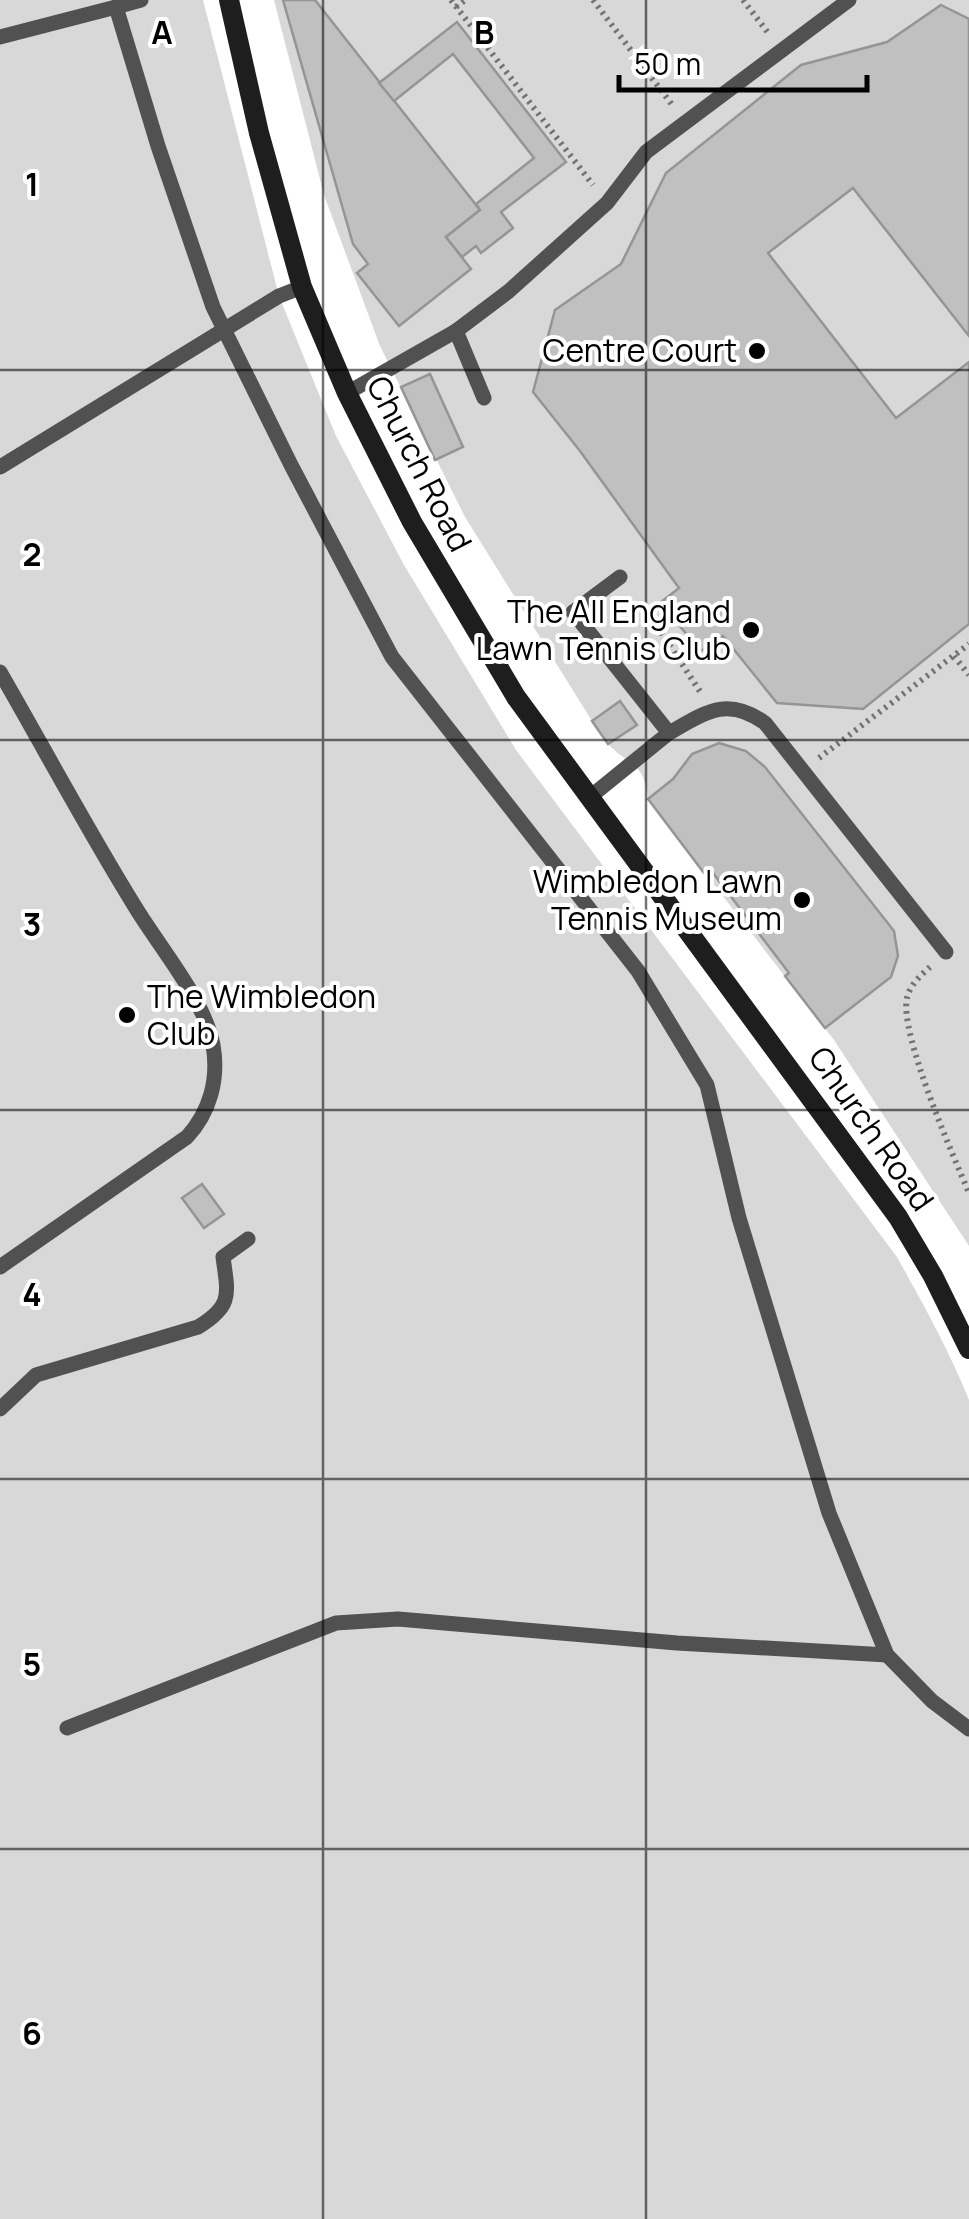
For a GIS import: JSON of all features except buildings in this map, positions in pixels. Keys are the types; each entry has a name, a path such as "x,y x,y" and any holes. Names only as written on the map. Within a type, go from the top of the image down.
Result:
{"street":[{"name":"Church Road","path":"229,0 259,133 302,288 347,393 412,522 516,697 898,1217 969,1349"}],"lane":[{"path":"0,37 141,0"},
{"path":"347,393 456,332 509,292 607,204 646,152 849,0"},
{"path":"116,7 158,146 214,308 392,657 638,972 707,1085 739,1218 829,1513 887,1655 932,1701 969,1729"},
{"path":"0,467 280,296 302,288"},
{"path":"456,332 484,398"},
{"path":"620,577 573,612 669,733"},
{"path":"0,672 132,904 200,1010 214,1057 209,1104 203,1120 188,1138 0,1267"},
{"path":"590,797 669,733 712,711 734,707 748,711 765,723 946,952"},
{"path":"0,1408 36,1375 198,1327 219,1314 228,1295 223,1256 248,1239"},
{"path":"67,1728 336,1623 398,1618 677,1643 887,1655"}],"path":[{"path":"466,0 453,4 607,204"},
{"path":"593,0 686,123"},
{"path":"743,0 782,51"},
{"path":"649,614 712,711"},
{"path":"803,770 969,644"},
{"path":"954,656 969,676"},
{"path":"946,952 907,994 906,1014 942,1128 969,1192"}],"shaded area":[{"path":"0,0 203,0 279,296 336,436 404,565 516,750 897,1257 961,1381 969,1400 969,2219 0,2219"},
{"name":"The All England Lawn Tennis Club","path":"274,0 969,0 969,1246 834,1040 648,799 641,773 601,734 465,517 380,346 324,195"}],"place":[{"name":"Centre Court","path":"757,351"},
{"name":"The All England Lawn Tennis Club","path":"751,630"},
{"name":"Wimbledon Lawn Tennis Museum","path":"802,900"},
{"name":"The Wimbledon Club","path":"127,1015"}]}
